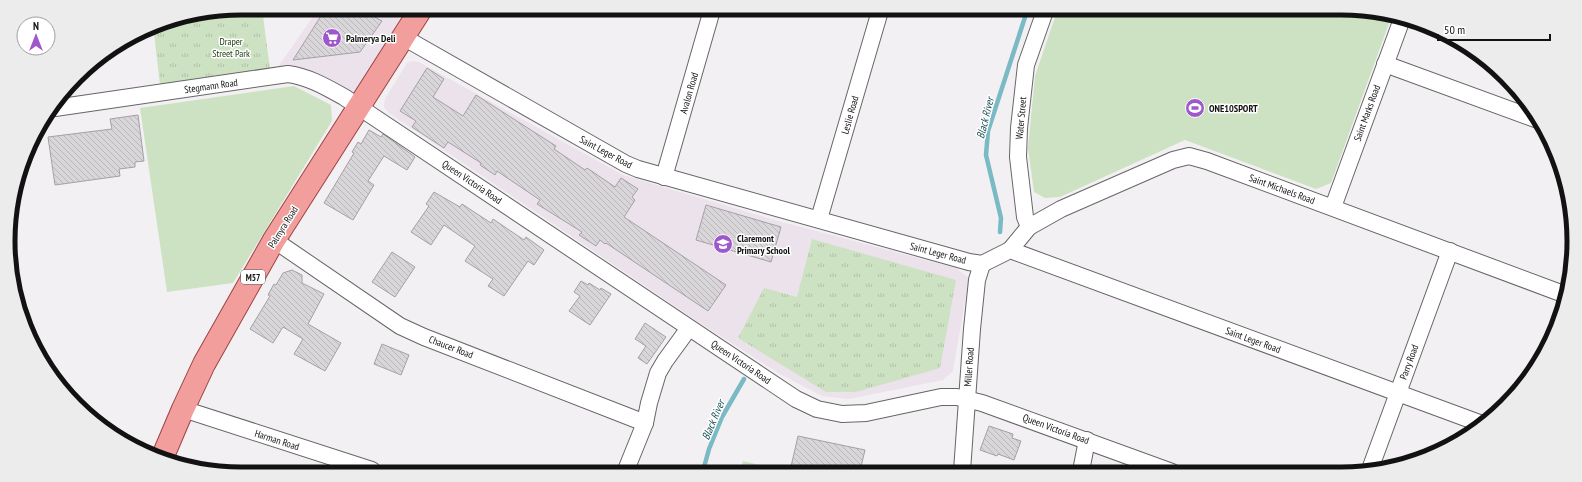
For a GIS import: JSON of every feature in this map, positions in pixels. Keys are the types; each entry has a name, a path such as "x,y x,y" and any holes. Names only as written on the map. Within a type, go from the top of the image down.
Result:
{"main road":[{"name":"Palmyra Road","path":"164,453 204,364 274,240 417,15"}],"street":[{"name":"Avalon Road","path":"664,177 711,15"},
{"name":"Leslie Road","path":"819,219 879,15"},
{"name":"Water Street","path":"1029,227 1025,217 1018,157 1019,128 1026,66 1044,15"},
{"name":"Saint Marks Road","path":"1332,207 1400,23"},
{"name":"Saint Leger Road","path":"403,38 626,164 664,177 819,219 961,260 982,264"},
{"path":"1385,64 1530,117"},
{"name":"Stegmann Road","path":"59,107 288,74 300,76 323,85 359,107"},
{"name":"Queen Victoria Road","path":"359,107 796,399 817,409 830,412 855,414 941,397 957,397 968,399 1159,467"},
{"name":"Saint Michaels Road","path":"1010,250 1029,227 1061,209 1185,156 1207,160 1561,293"},
{"name":"Chaucer Road","path":"274,240 400,326 424,337 645,423"},
{"name":"Saint Leger Road","path":"1010,250 1476,422"},
{"path":"982,264 1010,250"},
{"name":"Parry Road","path":"1372,465 1450,251"},
{"name":"Miller Road","path":"962,467 972,328 978,278 982,264"},
{"path":"627,467 645,423 658,373 689,328"},
{"name":"Harman Road","path":"183,409 363,467"},
{"path":"1082,467 1086,440"}],"shaded area":[{"path":"314,15 393,15 411,25 359,107 344,97 271,77"},
{"name":"Claremont Primary School","path":"412,61 419,62 623,175 771,219 956,268 969,278 953,371 943,380 849,399 822,396 780,374 697,321 389,113 384,107 385,99 407,63"}],"green space":[{"name":"Draper Street Park","path":"226,15 263,15 271,77 161,93 154,32 197,19"},
{"name":"ONE10SPORT","path":"1056,15 1356,15 1390,20 1331,183 1316,189 1185,140 1060,197 1045,198 1034,192 1028,148 1035,76"},
{"path":"294,86 331,105 332,121 233,283 167,292 140,108"},
{"path":"812,239 956,280 940,368 856,392 826,392 738,338 764,288 797,297"},
{"path":"743,461 769,467 741,467"}],"building":[{"name":"Palmerya Deli","path":"322,15 371,15 382,21 360,52 293,60"},
{"path":"427,68 444,79 433,97 463,116 476,95 556,146 554,149 585,170 587,168 615,187 621,178 638,189 632,197 635,200 624,217 726,285 708,311 606,243 605,244 600,240 596,246 579,235 582,232 537,204 540,200 497,171 495,175 480,165 481,163 448,142 444,148 412,127 416,121 400,111"},
{"path":"138,115 144,161 135,162 135,167 119,169 120,176 55,185 48,137 112,129 110,119"},
{"path":"369,130 381,137 383,134 415,157 407,170 384,156 368,181 374,185 353,220 324,203 354,153 352,152 358,142 361,144"},
{"path":"434,192 460,207 462,204 491,223 493,219 524,240 526,237 544,250 534,265 528,261 504,296 488,286 493,279 465,261 475,246 444,225 431,245 411,232 429,206 426,204"},
{"path":"706,205 781,227 771,262 696,240"},
{"path":"392,252 415,267 395,297 372,282"},
{"path":"292,270 302,275 302,283 324,294 308,324 341,343 325,371 294,354 303,339 283,327 273,343 250,329 270,296 268,295 274,284 276,285 283,273"},
{"path":"581,281 588,285 589,283 600,290 601,288 611,294 590,325 569,311 580,296 574,292"},
{"path":"645,323 666,337 647,364 638,358 646,346 635,339"},
{"path":"382,344 409,355 401,375 374,364"},
{"path":"989,426 1013,434 1012,438 1021,441 1014,460 998,454 997,456 980,450"},
{"path":"798,436 865,450 861,467 791,467"}],"waterway":[{"name":"Black River","path":"1000,232 1001,218 986,155 988,131 1026,15"},
{"name":"Black River","path":"704,467 709,449 722,417 744,379"}],"place":[{"name":"Palmerya Deli","path":"332,38"},
{"name":"ONE10SPORT","path":"1195,108"},
{"name":"Claremont Primary School","path":"723,244"}]}
